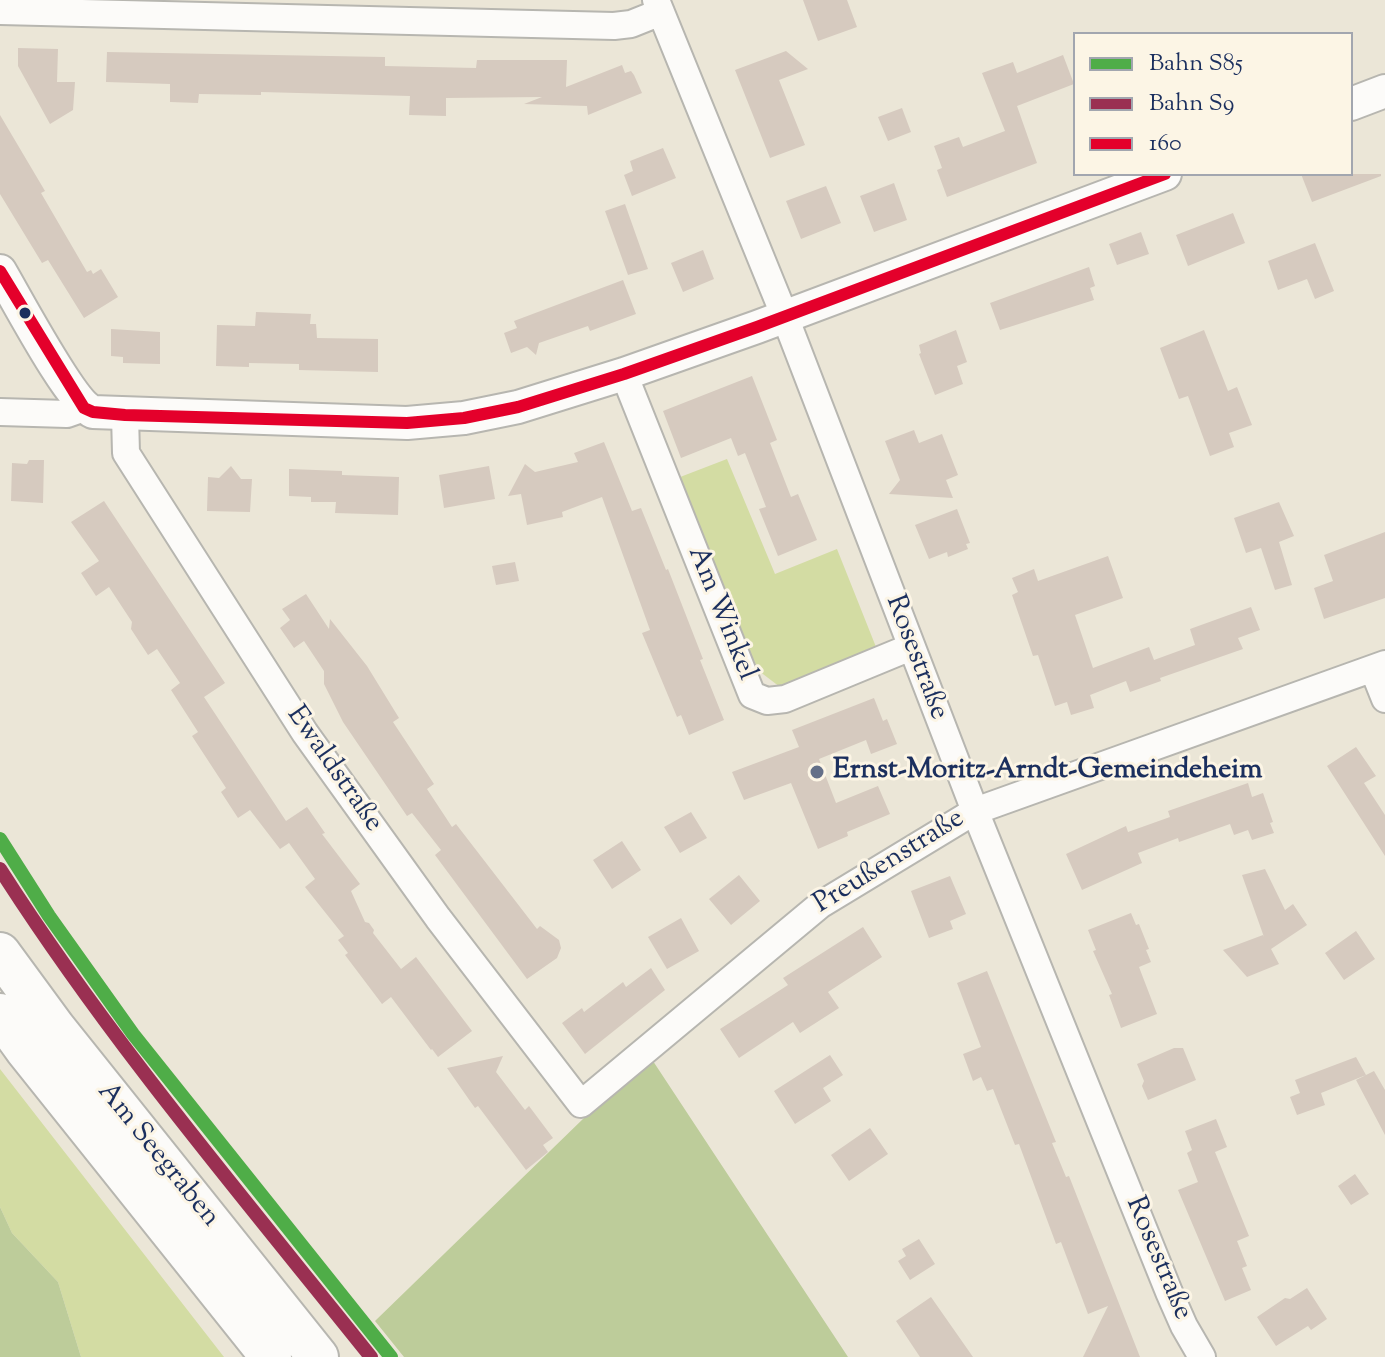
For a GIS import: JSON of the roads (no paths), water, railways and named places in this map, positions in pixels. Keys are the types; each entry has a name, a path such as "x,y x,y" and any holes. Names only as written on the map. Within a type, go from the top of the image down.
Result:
{"main road":[{"name":"Am Seegraben","path":"0,953 55,1028 318,1357"},
{"name":"Am Seegraben","path":"0,1014 271,1357"}],"street":[{"path":"0,11 614,26 631,24 658,6"},
{"name":"Rosestraße","path":"658,6 785,317 975,811 1169,1292 1202,1357"},
{"path":"1353,103 1385,91"},
{"path":"0,271 84,408 93,412 407,423 464,418 518,407 624,374 1160,176"},
{"name":"Am Winkel","path":"624,374 752,695 767,701 785,699 911,647"},
{"path":"0,412 67,414 84,408"},
{"name":"Ewaldstraße","path":"125,415 126,453 305,733 438,918 581,1104"},
{"path":"1379,667 1385,699"},
{"name":"Preußenstraße","path":"581,1104 820,905 975,811 1379,667"}],"rail line":[{"name":"S85","path":"0,839 49,916 133,1034 391,1357"},
{"name":"S9","path":"0,869 42,933 132,1057 371,1357"}],"place":[{"name":"Ernst-Moritz-Arndt-Gemeindeheim","path":"817,772"}]}
